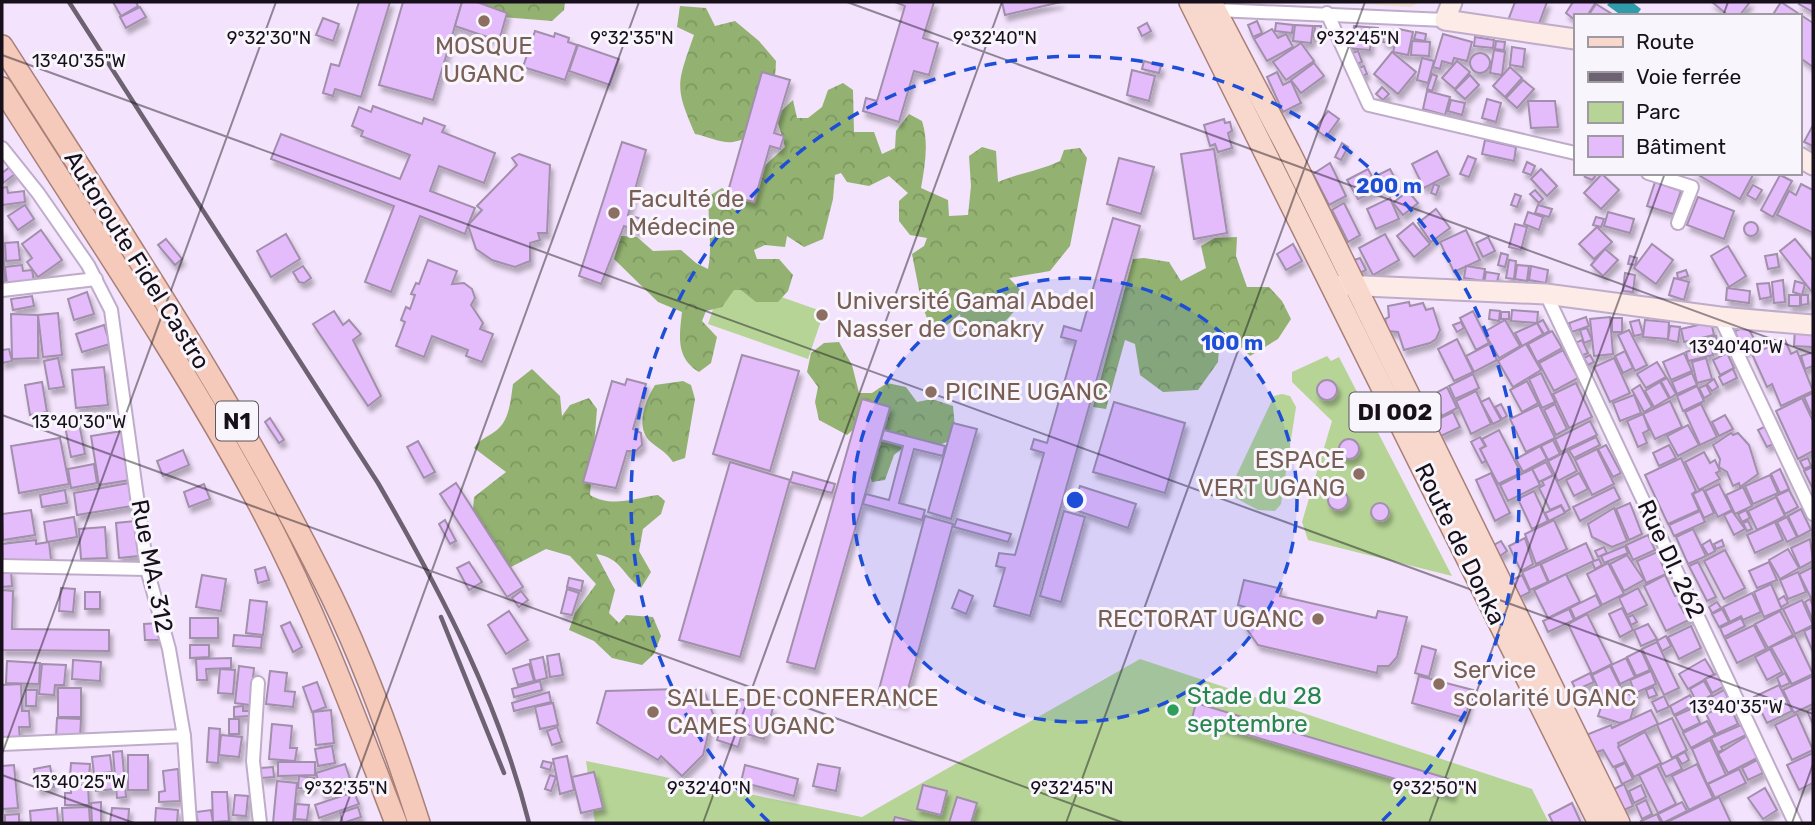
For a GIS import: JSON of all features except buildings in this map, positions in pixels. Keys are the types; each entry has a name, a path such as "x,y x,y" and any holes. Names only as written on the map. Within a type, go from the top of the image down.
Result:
{"highway":[{"name":"Autoroute Fidel Castro","path":"2,46 256,452 323,579 358,660 419,823"},
{"name":"Autoroute Fidel Castro","path":"2,89 215,427 296,579 339,672 396,823"},
{"path":"339,672 357,722 385,823"}],"main road":[{"name":"Route de Donka","path":"1190,2 1599,823"},
{"name":"Route de Donka","path":"1214,6 1619,823"},
{"path":"1448,11 1574,39"},
{"path":"1331,285 1546,294 1720,317 1813,325"}],"street":[{"path":"1214,6 1327,13 1448,11"},
{"path":"1327,13 1369,105 1574,153"},
{"name":"Rue MA. 312","path":"2,148 38,193 96,279 111,310 148,569 169,649 184,736 190,823"},
{"path":"1654,175 1692,187 1678,223"},
{"path":"2,290 96,279"},
{"name":"Rue DI. 262","path":"1546,294 1795,823"},
{"path":"1720,317 1813,514"},
{"path":"2,566 148,569"},
{"path":"258,683 253,761 260,823"},
{"path":"2,744 184,736"}],"shaded area":[{"path":"1329,2 1421,2 1410,7"}],"green space":[{"path":"482,2 565,2 564,10 552,21 491,16"},
{"path":"680,6 706,8 715,26 735,21 759,41 776,61 768,110 763,122 745,138 729,142 695,134 680,85 694,35 677,27"},
{"path":"843,83 853,90 854,132 874,132 882,154 895,148 896,131 909,114 922,121 926,146 921,188 948,200 949,216 968,215 971,186 969,156 982,147 996,151 998,182 1060,161 1064,150 1080,148 1087,158 1070,246 1050,271 1009,278 1024,294 1012,313 993,331 980,336 963,334 960,314 940,331 930,326 922,305 912,254 924,246 927,238 910,235 899,221 899,201 908,193 889,176 869,186 847,182 841,173 835,175 833,199 823,239 804,247 787,236 785,247 765,245 754,250 757,259 779,259 793,275 788,291 778,302 756,302 741,290 734,290 722,307 706,311 702,321 717,337 711,363 699,372 686,360 681,346 682,312 658,302 614,259 621,236 637,237 653,251 681,250 708,269 709,196 722,188 743,203 747,182 785,147 776,116 793,100 797,118 808,118 822,107 828,90"},
{"path":"1237,237 1236,256 1247,287 1269,287 1282,301 1291,319 1278,339 1250,356 1226,332 1220,332 1218,362 1198,390 1163,392 1140,375 1135,344 1125,340 1106,409 1093,407 1133,259 1169,262 1181,281 1206,268 1201,246 1215,238"},
{"path":"724,277 824,312 808,359 708,324"},
{"path":"839,342 852,365 859,393 872,393 887,383 906,387 917,402 932,399 953,406 956,438 930,449 910,442 894,455 885,480 872,482 864,457 872,413 847,435 819,420 815,402 818,387 807,372 811,353 824,343"},
{"path":"1327,356 1331,361 1339,357 1452,576 1308,540 1302,522 1332,421 1292,382 1292,372"},
{"path":"532,369 560,396 562,416 570,405 589,398 597,409 590,495 615,502 658,495 665,501 661,514 643,529 639,551 651,572 641,588 612,559 596,554 615,590 609,613 619,623 626,615 653,617 661,636 654,654 642,665 612,658 594,641 569,630 575,613 596,584 570,556 546,549 509,568 472,523 474,497 506,472 474,448 503,423 510,406 513,384"},
{"path":"683,381 691,385 695,399 685,458 673,462 647,437 642,423 655,385"},
{"path":"1274,396 1290,396 1296,407 1281,504 1275,511 1258,510 1230,495 1229,491"},
{"name":"Stade du 28 septembre","path":"1140,659 1532,789 1549,823 595,823 586,761 862,817"}],"water":[{"path":"1610,2 1632,2 1641,9 1637,14 1619,14 1607,5"}],"railway":[{"path":"69,2 378,483 401,524 445,606 484,690 501,733 529,823"},
{"path":"441,617 504,773"}],"place":[{"name":"MOSQUE UGANC","path":"484,21"},
{"name":"Faculté de Médecine","path":"614,213"},
{"name":"Université Gamal Abdel Nasser de Conakry","path":"822,315"},
{"name":"PICINE UGANC","path":"931,392"},
{"name":"ESPACE VERT UGANG","path":"1359,474"},
{"name":"RECTORAT UGANC","path":"1318,619"},
{"name":"Service scolarité UGANC","path":"1439,684"},
{"name":"Stade du 28 septembre","path":"1173,710"},
{"name":"SALLE DE CONFERANCE CAMES UGANC","path":"653,712"}]}
